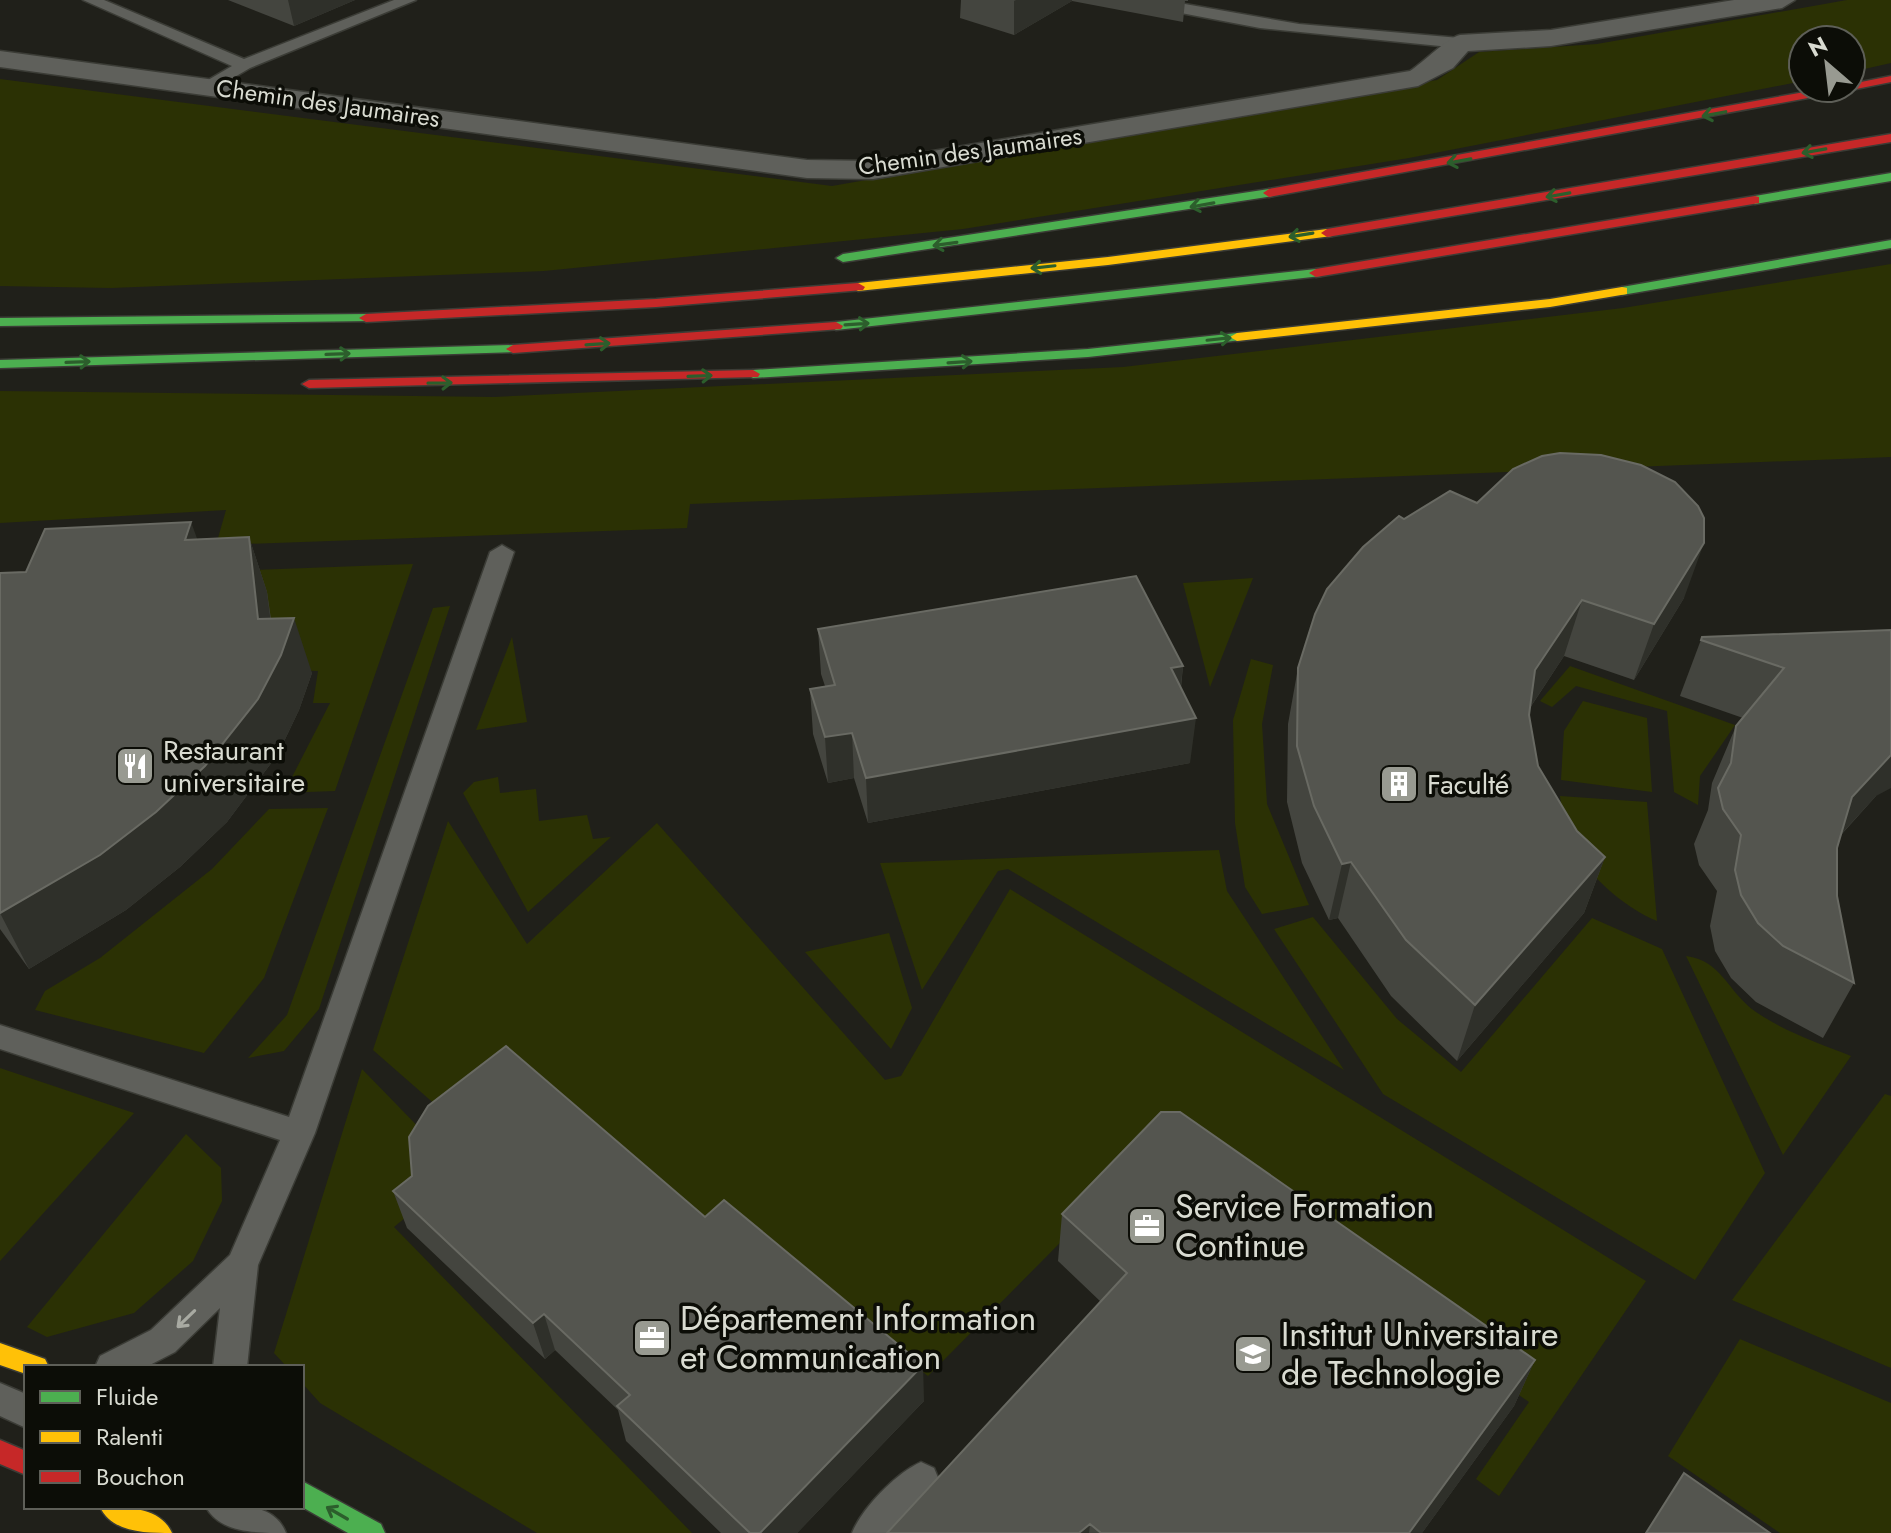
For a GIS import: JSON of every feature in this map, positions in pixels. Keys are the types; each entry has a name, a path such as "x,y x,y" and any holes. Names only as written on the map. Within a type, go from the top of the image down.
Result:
{"main road":[{"path":"1867,84 1891,79"},
{"path":"820,261 1166,212 1457,162 1787,100"},
{"path":"0,322 318,320 705,300 946,277 1222,247 1469,210 1891,138"},
{"path":"0,364 548,348 921,319 1298,276 1891,177"},
{"path":"297,384 668,378 855,370 1088,353 1550,303 1891,244"},
{"path":"403,297 495,292"},
{"path":"0,303 326,299"},
{"path":"0,375 21,382"},
{"path":"0,1354 31,1365"},
{"path":"0,1452 24,1462"},
{"path":"304,1494 372,1533"}],"street":[{"path":"1460,43 1551,38 1782,0"},
{"name":"Chemin des Jaumaires","path":"0,59 807,169 873,170 1418,78 1443,62 1460,43"}],"lane":[{"path":"91,0 244,65"},
{"path":"209,87 244,65 408,0"},
{"path":"1141,0 1268,26 1356,38 1460,43"},
{"path":"230,1365 242,1265 299,1133 502,552"},
{"path":"0,1037 299,1133"},
{"path":"116,1365 163,1341 242,1265"},
{"path":"0,1399 24,1410"},
{"path":"870,1533 921,1480"},
{"path":"227,1509 268,1533"}],"green space":[{"path":"1847,0 1891,0 1891,63 1867,68 1867,24 1787,24 1787,84 1409,158 963,229 544,271 111,288 0,286 0,79 832,186 1437,80 1479,52 1597,44"},
{"path":"1891,264 1891,457 690,504 687,528 216,545 226,510 0,523 0,391 494,397 1123,367 1623,308"},
{"path":"413,564 335,791 280,793 291,779 330,703 313,703 318,671 280,670 224,571"},
{"path":"1253,578 1210,687 1183,583"},
{"path":"450,606 319,1009 284,1051 248,1058 287,1015 433,608"},
{"path":"512,637 527,722 476,730"},
{"path":"1251,659 1273,665 1262,724 1267,804 1309,905 1262,914 1245,887 1235,823 1233,720"},
{"path":"1570,666 1735,725 1700,776 1698,805 1674,792 1667,711 1576,686 1552,707 1540,701"},
{"path":"1583,701 1647,718 1652,792 1561,780 1564,731"},
{"path":"498,777 500,793 536,789 539,821 587,815 593,839 611,837 528,912 463,793 474,782"},
{"path":"1560,796 1647,802 1657,921 1619,898 1585,865 1567,835"},
{"path":"328,808 264,978 204,1053 35,1010 45,991 100,958 212,869 269,809"},
{"path":"448,821 527,944 657,823 885,1080 901,1076 1010,889 1646,1281 1499,1496 1476,1479 1529,1402 1160,1142 928,1376 734,1224 709,1242 454,1121 373,1050"},
{"path":"1219,850 1227,891 1344,1070 1008,869 998,871 922,990 880,863"},
{"path":"1313,917 1397,1019 1461,1072 1592,918 1662,949 1765,1173 1695,1280 1383,1094 1274,929"},
{"path":"889,933 912,1008 891,1049 805,952"},
{"path":"1686,956 1698,959 1717,971 1746,1004 1767,1019 1851,1056 1783,1155"},
{"path":"0,1068 134,1113 0,1261"},
{"path":"362,1069 432,1141 422,1204 394,1227 692,1533 537,1533 320,1403 304,1385 304,1365 285,1365 274,1353"},
{"path":"1885,1094 1891,1096 1891,1368 1732,1300"},
{"path":"186,1134 221,1168 222,1201 193,1261 134,1313 47,1337 27,1327"},
{"path":"1740,1339 1891,1403 1891,1533 1780,1533 1668,1456"}],"building":[{"path":"1560,453 1601,455 1641,465 1675,482 1698,506 1704,518 1704,543 1654,624 1582,600 1535,670 1529,715 1538,766 1577,831 1605,857 1475,1005 1406,940 1351,862 1342,864 1314,806 1297,746 1298,668 1315,614 1327,589 1363,547 1399,516 1404,519 1450,491 1477,503 1513,469 1542,456"},
{"name":"Restaurant universitaire","path":"191,522 185,540 249,537 258,619 294,618 281,655 258,699 205,766 156,812 100,855 0,913 0,573 26,572 45,529"},
{"path":"1136,576 1183,666 1171,668 1196,718 866,778 852,733 825,737 810,689 835,685 818,629"},
{"path":"1891,630 1891,755 1852,797 1837,848 1837,896 1854,983 1783,946 1758,923 1741,895 1735,870 1741,835 1723,809 1718,788 1731,763 1736,726 1784,668 1701,640 1702,637"},
{"path":"506,1046 705,1217 724,1200 923,1365 760,1533 750,1533 617,1406 630,1395 544,1314 533,1323 393,1191 412,1176 409,1137 428,1106"},
{"name":"Institut Universitaire de Technologie","path":"1161,1112 1180,1112 1535,1360 1409,1533 1101,1533 1090,1524 1079,1533 887,1533 1127,1273 1062,1214"},
{"path":"1684,1473 1770,1533 1646,1533"}],"traffic: fast":[{"path":"1755,200 1891,177"},
{"path":"843,258 1269,193"},
{"path":"1622,291 1891,244"},
{"path":"836,326 1316,273"},
{"path":"0,322 366,318"},
{"path":"753,374 1088,353 1237,337"},
{"path":"0,364 513,349"},
{"path":"304,1494 372,1533"}],"traffic: slow":[{"path":"858,287 1108,261 1327,233"},
{"path":"1237,337 1550,303 1622,291"},
{"path":"0,1354 31,1365"},
{"path":"117,1509 159,1533"}],"traffic: jam":[{"path":"1867,84 1891,79"},
{"path":"1269,193 1787,99"},
{"path":"1327,233 1891,138"},
{"path":"1316,273 1755,200"},
{"path":"366,318 656,303 858,287"},
{"path":"513,349 836,326"},
{"path":"309,384 753,374"},
{"path":"0,1452 24,1462"}],"place":[{"name":"Restaurant universitaire","path":"135,766"},
{"name":"Faculté","path":"1399,784"},
{"name":"Service Formation Continue","path":"1147,1226"},
{"name":"Département Information et Communication","path":"652,1338"},
{"name":"Institut Universitaire de Technologie","path":"1253,1354"}]}
